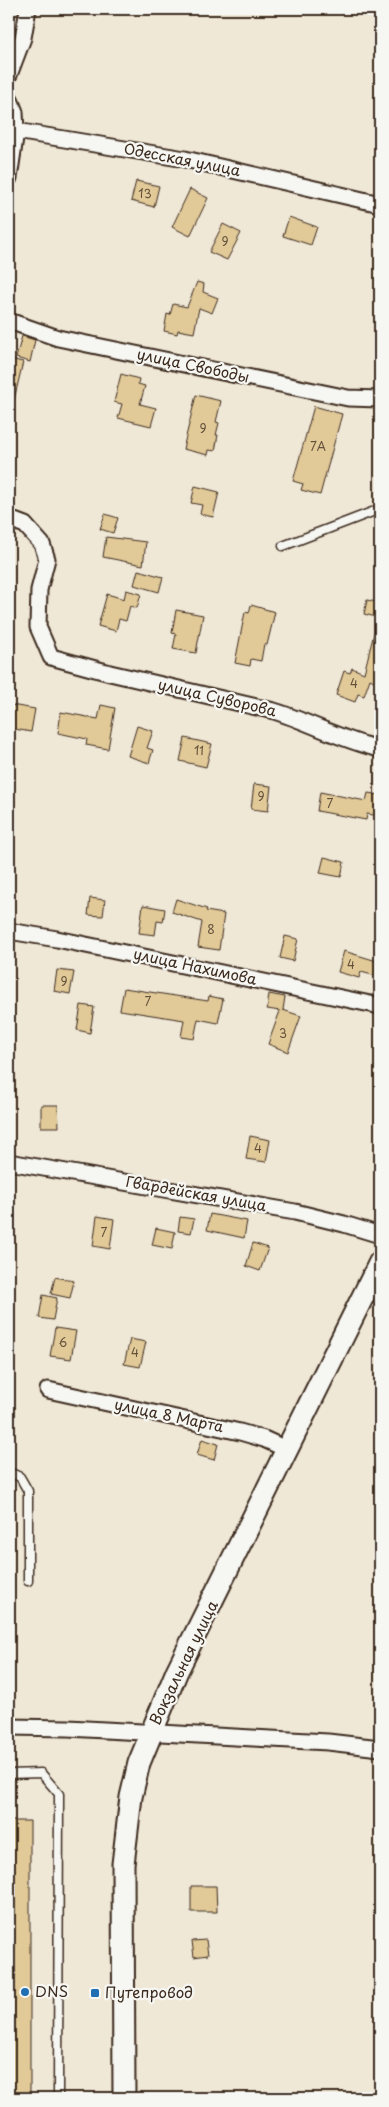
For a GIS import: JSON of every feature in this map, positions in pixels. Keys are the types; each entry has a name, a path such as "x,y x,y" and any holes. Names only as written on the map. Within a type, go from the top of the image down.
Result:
{"main road":[{"name":"Вокзальная улица","path":"124,2098 123,1864 131,1798 139,1763 177,1671 380,1262"}],"street":[{"path":"9,75 23,38 28,9"},
{"path":"9,97 15,112 16,131 9,178"},
{"name":"Одесская улица","path":"16,131 185,159 380,204"},
{"name":"улица Свободы","path":"9,321 58,338 348,398 380,400"},
{"name":"улица Суворова","path":"9,519 25,525 42,544 48,559 39,590 38,627 51,657 110,673 274,711 300,719 342,738 380,749"},
{"name":"улица Нахимова","path":"9,931 57,939 380,1006"},
{"name":"Гвардейская улица","path":"9,1162 295,1212 380,1235"},
{"name":"улица 8 Марта","path":"48,1390 240,1432 264,1439 288,1450"},
{"path":"9,1727 68,1728 328,1742 380,1748"}],"lane":[{"path":"283,546 380,509"},
{"path":"9,1472 20,1477 28,1491 28,1581"},
{"path":"9,1774 41,1773 59,1794 58,2098"}],"building":[{"path":"136,181 159,186 154,207 131,201"},
{"path":"190,189 208,198 190,236 172,227"},
{"path":"289,217 317,227 311,245 283,236"},
{"path":"223,224 241,233 227,260 209,252"},
{"path":"197,282 204,284 203,292 218,298 212,313 199,308 194,333 178,330 177,334 164,331 167,314 170,315 173,304 187,307"},
{"path":"22,336 35,340 30,362 16,358"},
{"path":"9,359 23,362 14,400 9,400"},
{"path":"121,374 139,379 138,384 145,386 140,404 156,408 151,426 118,418 122,404 114,402"},
{"path":"196,395 221,401 216,422 219,423 215,451 209,450 208,455 183,449"},
{"path":"314,406 342,414 320,495 301,490 303,484 293,481"},
{"path":"195,486 219,492 213,517 200,514 202,505 191,503"},
{"path":"105,514 118,518 113,533 100,529"},
{"path":"106,537 146,542 143,565 103,557"},
{"path":"138,570 163,577 159,592 134,585"},
{"path":"126,590 141,594 137,608 130,606 126,621 119,619 116,631 98,626 107,594 124,599"},
{"path":"367,600 380,603 380,618 364,614"},
{"path":"251,605 275,612 267,645 264,644 261,661 251,659 250,666 235,663 245,612 249,613"},
{"path":"176,610 203,615 196,653 173,649 176,634 172,633"},
{"path":"375,629 380,629 380,684 370,679 364,696 358,694 355,702 336,695 344,671 350,673 352,668 364,673"},
{"path":"11,705 35,709 31,732 9,728"},
{"path":"101,705 115,708 108,749 86,745 87,739 58,733 61,712 98,719"},
{"path":"137,726 153,731 147,748 153,750 149,763 128,756"},
{"path":"185,738 212,744 206,767 180,761"},
{"path":"254,784 271,786 268,811 251,809"},
{"path":"320,792 366,801 368,793 380,795 380,816 367,814 366,820 317,811"},
{"path":"324,857 344,862 341,877 320,873"},
{"path":"90,898 105,900 103,916 88,915"},
{"path":"176,899 207,909 206,911 224,914 219,950 198,947 202,922 172,912"},
{"path":"143,905 165,909 163,922 157,921 155,935 139,933"},
{"path":"285,936 298,939 293,961 280,958"},
{"path":"344,951 380,962 380,977 361,972 359,978 338,972"},
{"path":"57,970 74,972 70,994 54,991"},
{"path":"124,988 208,1001 209,996 223,999 218,1023 198,1019 194,1039 181,1037 184,1020 120,1010"},
{"path":"269,994 285,997 283,1010 301,1016 288,1052 268,1044 280,1011 267,1009"},
{"path":"81,1005 94,1007 90,1033 77,1030"},
{"path":"41,1105 58,1105 59,1127 41,1127"},
{"path":"250,1136 270,1140 266,1162 246,1159"},
{"path":"210,1214 247,1221 244,1238 207,1230"},
{"path":"97,1216 114,1219 110,1249 93,1246"},
{"path":"180,1217 194,1219 191,1233 178,1231"},
{"path":"156,1228 175,1232 172,1249 152,1245"},
{"path":"253,1243 268,1248 260,1271 246,1266"},
{"path":"55,1277 74,1281 70,1298 51,1294"},
{"path":"43,1295 57,1298 53,1320 39,1318"},
{"path":"55,1328 76,1331 71,1359 50,1356"},
{"path":"130,1339 146,1342 140,1367 124,1364"},
{"path":"202,1439 218,1444 214,1460 197,1455"},
{"path":"9,1821 30,1821 30,2098 9,2098"},
{"path":"191,1886 216,1886 217,1912 191,1912"},
{"path":"206,1940 208,1955 194,1957 192,1941"}],"place":[{"name":"DNS","path":"25,1992"},
{"name":"Путепровод","path":"95,1993"}]}
